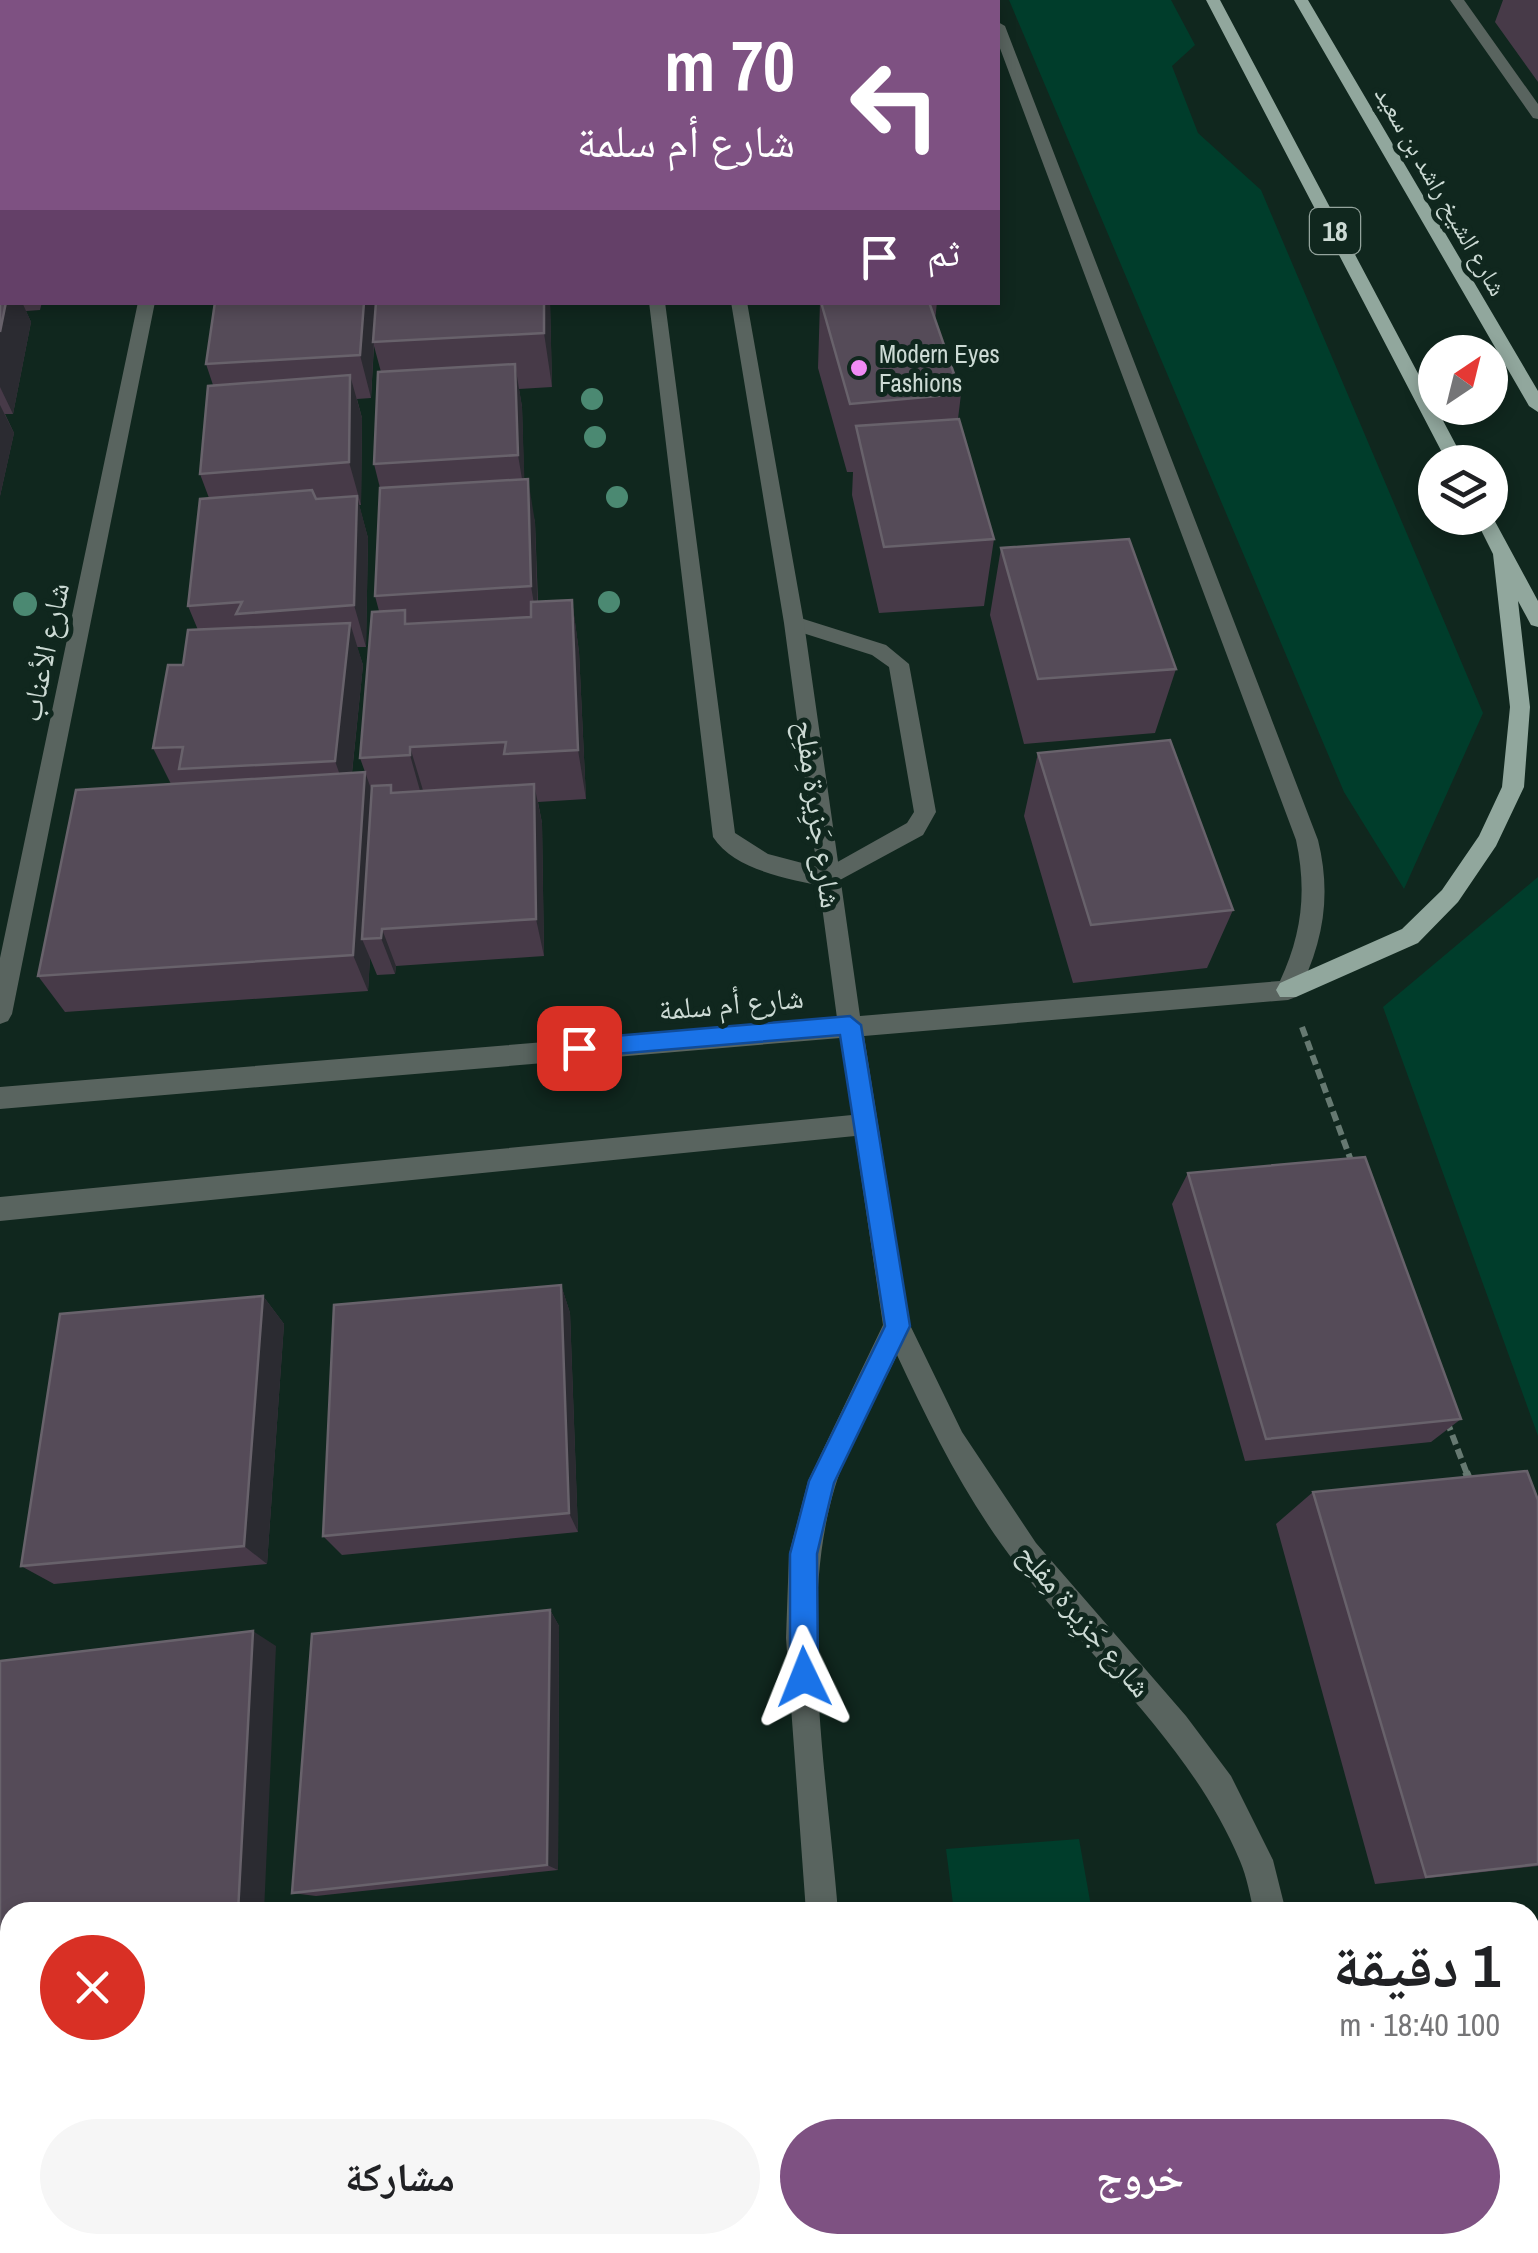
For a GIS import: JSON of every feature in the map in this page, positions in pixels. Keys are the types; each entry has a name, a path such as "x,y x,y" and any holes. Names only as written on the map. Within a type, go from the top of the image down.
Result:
{"main road":[{"name":"18","path":"1213,0 1447,445"},
{"name":"شارع الشيخ راشد بن سعيد","path":"1302,0 1538,406"},
{"path":"1493,535 1538,620"},
{"path":"1288,990 1410,936 1450,896 1488,840 1513,788 1520,707 1503,554"}],"street":[{"path":"1457,0 1538,116"},
{"path":"1000,31 1307,840 1316,873 1315,909 1309,948 1288,990"},
{"name":"شارع الأعناب","path":"0,1014 146,305"},
{"path":"658,305 724,837 743,853 770,866 827,878 915,829 925,812 899,664 879,650 794,623"},
{"name":"شارع جَزِيرة مِفلِح","path":"740,305 794,623 827,878 897,1326 952,1442 1026,1552 1175,1727 1220,1788 1257,1860 1268,1902"},
{"name":"شارع أم سلمة","path":"0,1098 1288,990"},
{"path":"0,1209 866,1124"},
{"path":"821,1902 801,1638 804,1554 822,1481 897,1326"}],"path":[{"path":"1288,990 1358,1181"},
{"path":"1445,1417 1473,1490"}],"green space":[{"path":"1009,0 1171,0 1195,45 1172,66 1198,133 1261,190 1483,713 1404,889 1344,792"},
{"path":"1538,877 1538,1436 1383,1007"},
{"path":"1079,1839 1090,1902 953,1902 946,1849"}],"building":[{"path":"0,305 5,305 0,332"},
{"path":"215,305 364,305 360,355 206,364"},
{"path":"376,305 544,305 544,333 373,342"},
{"path":"822,305 930,305 961,394 850,404"},
{"path":"515,364 518,455 374,464 378,372"},
{"path":"350,375 349,462 200,474 208,386"},
{"path":"959,419 994,539 884,547 856,426"},
{"path":"528,479 531,586 375,596 380,488"},
{"path":"312,490 316,499 357,496 354,605 236,614 242,602 188,606 200,499"},
{"path":"1129,539 1176,669 1038,679 1001,548"},
{"path":"572,600 578,750 504,754 506,742 410,747 410,755 360,758 372,612 405,610 405,624 531,617 531,602"},
{"path":"350,623 335,761 179,769 183,747 153,748 168,665 183,665 188,630"},
{"path":"1170,740 1233,910 1091,925 1038,753"},
{"path":"365,772 353,955 38,976 76,790"},
{"path":"534,784 536,919 382,929 381,938 362,939 372,786 391,785 391,793"},
{"path":"1365,1157 1461,1419 1266,1439 1188,1173"},
{"path":"561,1285 569,1513 323,1536 334,1305"},
{"path":"263,1296 244,1546 21,1566 60,1314"},
{"path":"1527,1471 1538,1500 1538,1864 1426,1877 1313,1492"},
{"path":"550,1610 547,1865 292,1893 312,1634"},
{"path":"253,1631 239,1902 0,1902 0,1661"}],"place":[{"name":"Modern Eyes Fashions","path":"859,368"}],"route":[{"path":"579,1048 850,1025 897,1326 822,1481 804,1554 804,1677"}]}
